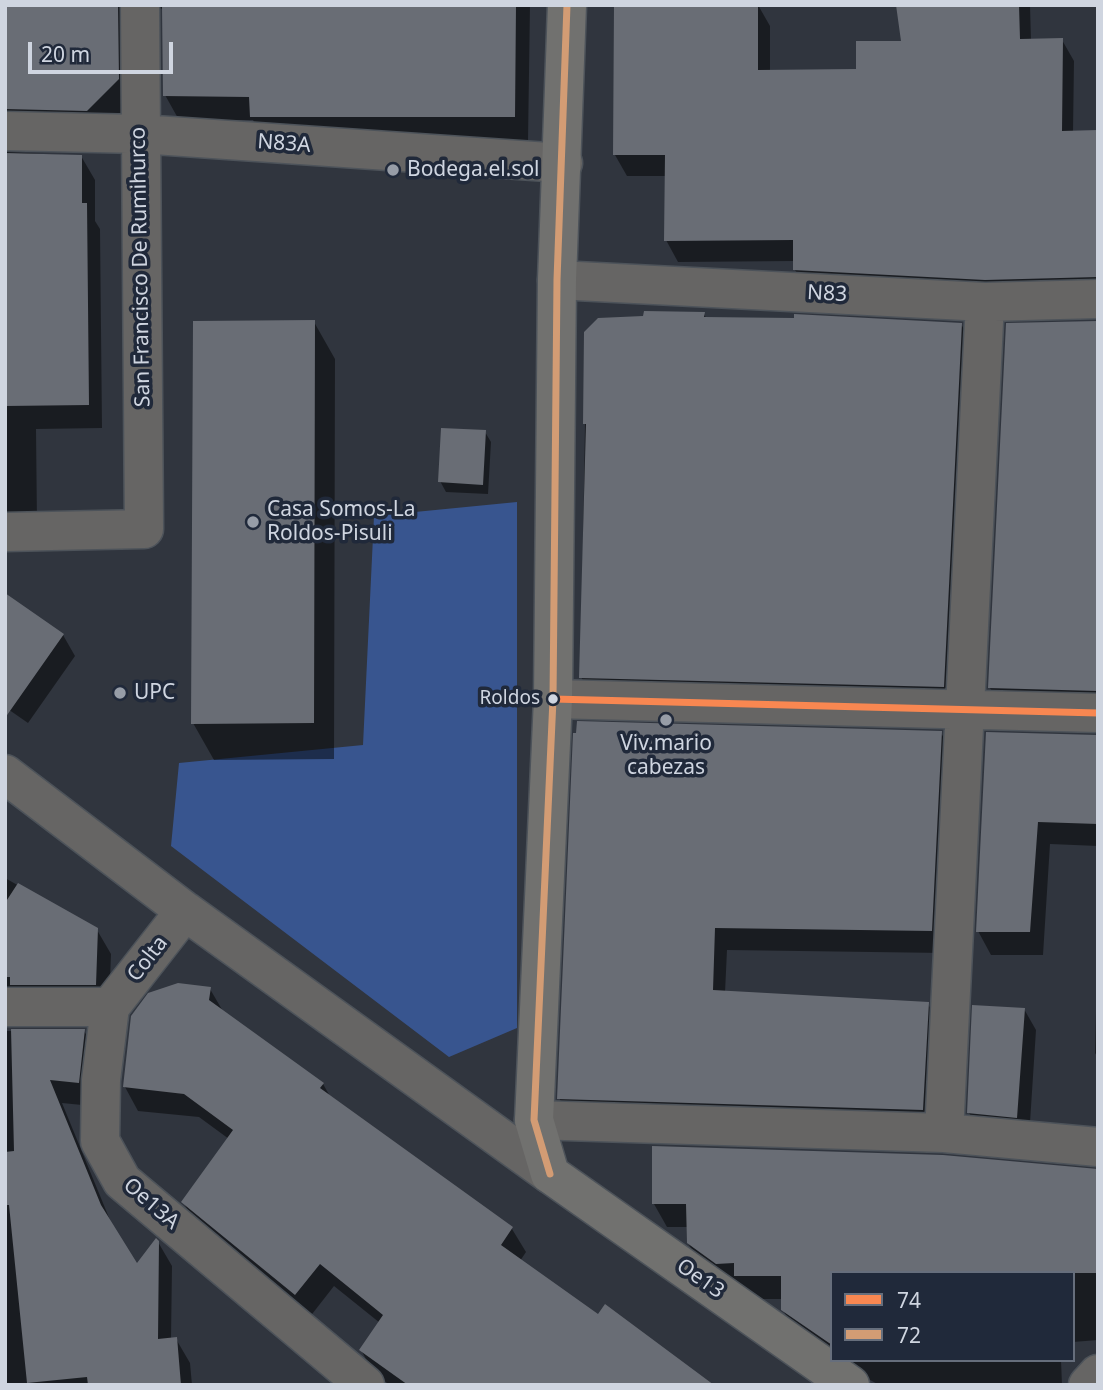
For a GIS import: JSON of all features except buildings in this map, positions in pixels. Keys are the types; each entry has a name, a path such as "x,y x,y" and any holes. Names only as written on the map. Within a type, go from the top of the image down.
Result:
{"main road":[{"path":"550,1174 534,1120 553,698 556,280 563,163 567,5"},
{"name":"Oe13","path":"550,1174 850,1385"}],"street":[{"name":"San Francisco De Rumihurco","path":"5,532 144,530 140,5"},
{"name":"N83A","path":"5,131 140,134 563,163"},
{"name":"N83","path":"556,280 985,302 1098,299"},
{"path":"944,1133 985,302"},
{"path":"553,698 1098,713"},
{"path":"5,774 185,911 550,1174"},
{"name":"Colta","path":"110,1007 185,911"},
{"path":"5,1007 110,1007"},
{"name":"Oe13A","path":"110,1007 102,1080 100,1141 122,1181 365,1385"},
{"path":"534,1120 944,1133 1098,1147"},
{"path":"1088,1385 1098,1374"}],"shaded area":[{"path":"517,502 517,1028 449,1057 171,846 179,763 363,745 374,516"}],"transit line":[{"name":"72","path":"550,1174 534,1120 553,699 557,280 567,5"},
{"name":"74","path":"553,699 1098,713"}],"place":[{"name":"Bodega.el.sol","path":"393,170"},
{"name":"Casa Somos-La Roldos-Pisuli","path":"253,522"},
{"name":"UPC","path":"120,693"},
{"name":"Roldos","path":"553,699"},
{"name":"Viv.mario cabezas","path":"666,720"}]}
